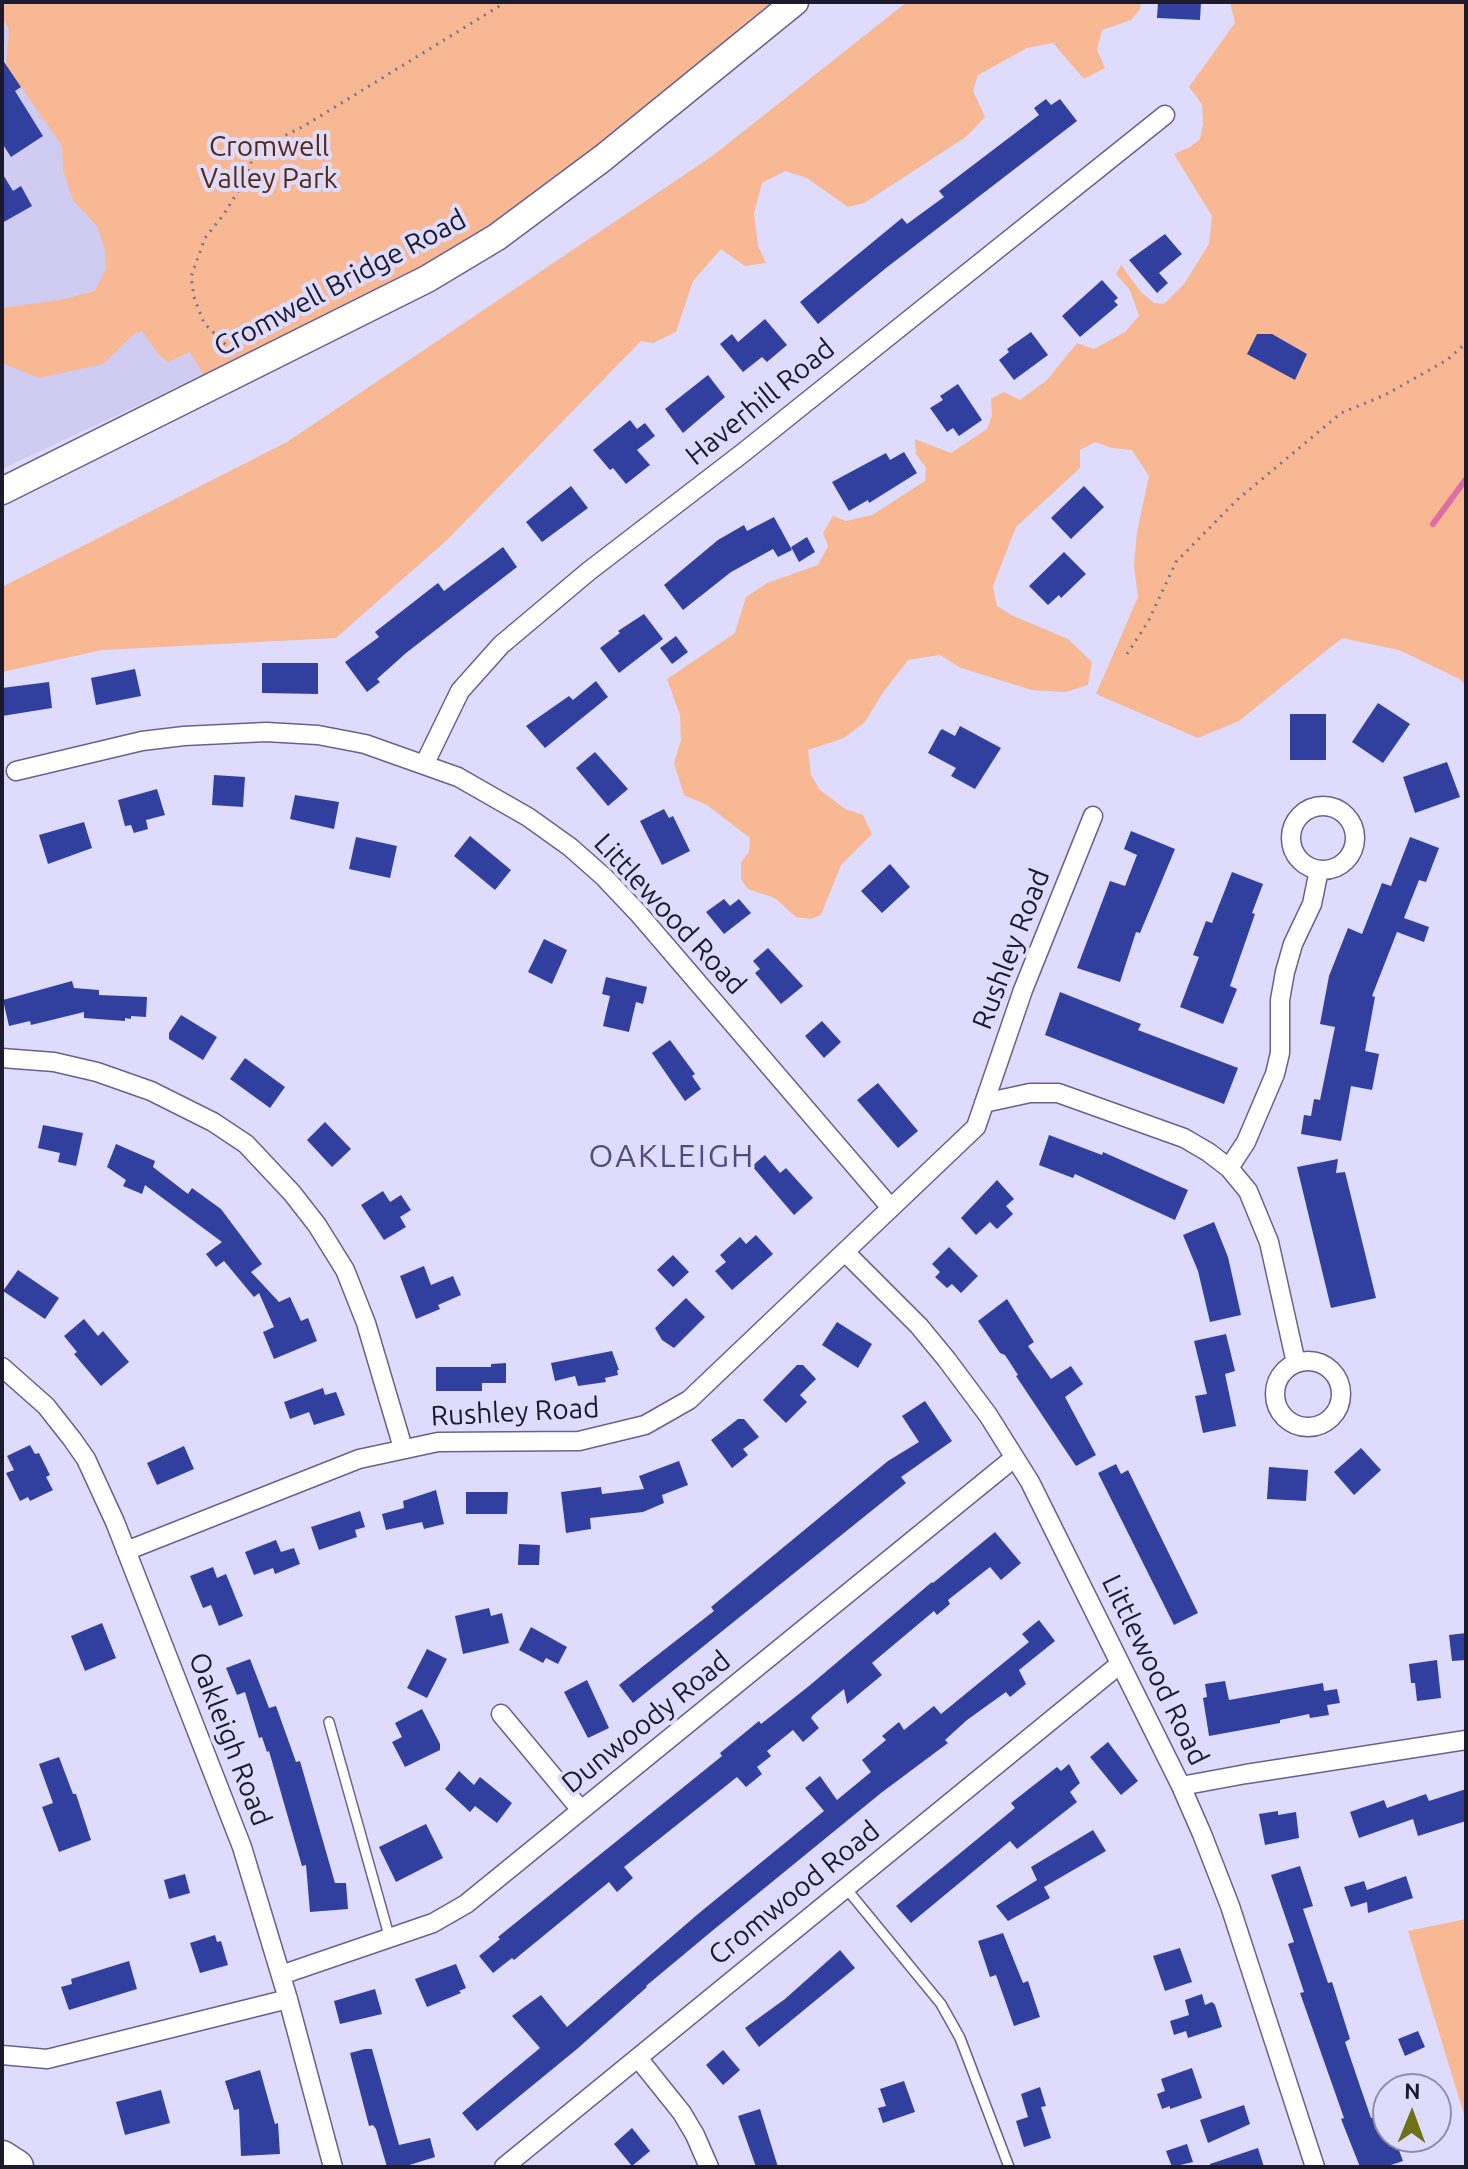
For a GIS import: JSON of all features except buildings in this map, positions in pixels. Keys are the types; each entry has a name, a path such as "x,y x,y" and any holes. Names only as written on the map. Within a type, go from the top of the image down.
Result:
{"highway":[{"path":"2,2158 16,2167"}],"main road":[{"name":"Cromwell Bridge Road","path":"2,491 427,279 497,237 603,158 795,2"}],"street":[{"name":"Haverhill Road","path":"425,763 460,691 501,645 589,571 744,452 1165,115"},
{"name":"Littlewood Road","path":"16,771 142,741 266,732 318,735 365,744 458,777 528,817 570,847 604,877 891,1208"},
{"name":"Rushley Road","path":"126,1551 359,1459 438,1442 579,1441 645,1425 689,1400 976,1127 1023,990 1093,816"},
{"path":"1229,1168 1246,1142 1275,1074 1280,1053 1280,1000 1285,972 1293,944 1312,904 1319,870"},
{"path":"2,1058 54,1062 97,1072 151,1091 213,1122 255,1154 317,1225 345,1270 366,1323 403,1448"},
{"path":"984,1103 1030,1093 1058,1093 1086,1100 1184,1138 1229,1168 1248,1191 1269,1242 1296,1363"},
{"name":"Littlewood Road","path":"845,1252 938,1349 988,1415 1030,1482 1181,1786 1230,1906 1315,2167"},
{"name":"Oakleigh Road","path":"2,1367 46,1406 86,1459 126,1551 242,1847 288,1999 333,2167"},
{"name":"Dunwoody Road","path":"281,1975 433,1923 466,1904 1014,1458"},
{"name":"Cromwood Road","path":"504,2167 1120,1664"},
{"path":"501,1714 581,1810"},
{"path":"1181,1786 1466,1740"},
{"path":"2,2055 47,2059 288,1999"},
{"path":"638,2058 682,2113 709,2167"}],"lane":[{"path":"329,1722 390,1939"},
{"path":"845,1887 941,2004 960,2038 1009,2167"}],"path":[{"path":"243,371 232,351 204,323 194,297 191,277 205,238 248,175 254,151 304,126 506,2"},
{"path":"1127,654 1148,622 1176,562 1237,500 1341,413 1385,395 1447,360 1466,343"}],"shaded area":[{"path":"2,18 203,375 2,469"}],"green space":[{"name":"Cromwell Valley Park","path":"2,2 775,2 544,190 451,252 203,375 190,352 168,362 142,331 132,336 103,364 39,378 2,363 2,308 60,300 95,291 106,269 105,250 97,226 73,200 63,170 62,146 6,65 9,30 2,18"},
{"path":"907,2 1141,2 1140,9 1131,20 1102,30 1097,50 1105,68 1084,79 1053,43 1027,48 978,75 973,91 985,117 966,137 864,203 848,207 807,178 785,171 762,183 754,213 758,246 766,263 745,266 721,249 693,281 676,332 653,343 641,341 447,540 336,638 102,650 2,672 2,587 287,442 711,157"},
{"path":"1230,2 1466,2 1466,686 1460,679 1399,650 1342,638 1239,721 1198,738 1096,694 1138,597 1134,566 1137,532 1149,476 1132,450 1095,442 1080,450 1080,468 1016,527 993,586 997,606 1068,639 1092,662 1088,685 1065,692 1032,690 961,668 940,655 908,660 865,722 844,738 808,750 811,775 820,790 845,809 863,815 872,834 841,865 821,915 811,919 796,917 775,898 748,889 741,879 741,863 749,852 750,838 707,805 684,795 674,763 681,740 680,715 667,679 735,633 746,597 767,583 818,565 828,546 823,533 833,516 846,521 872,515 925,481 926,468 916,454 915,439 951,453 987,429 992,416 991,399 1004,392 1020,400 1047,380 1077,343 1094,349 1125,332 1139,316 1130,290 1116,274 1121,265 1141,292 1154,303 1164,304 1184,284 1209,244 1212,216 1174,154 1200,139 1202,104 1189,87 1235,23"},
{"path":"1466,1919 1466,2121 1452,2073 1408,1931"}],"waterway":[{"path":"1433,524 1466,479"}],"district":[{"name":"OAKLEIGH","path":"672,1156"}]}
